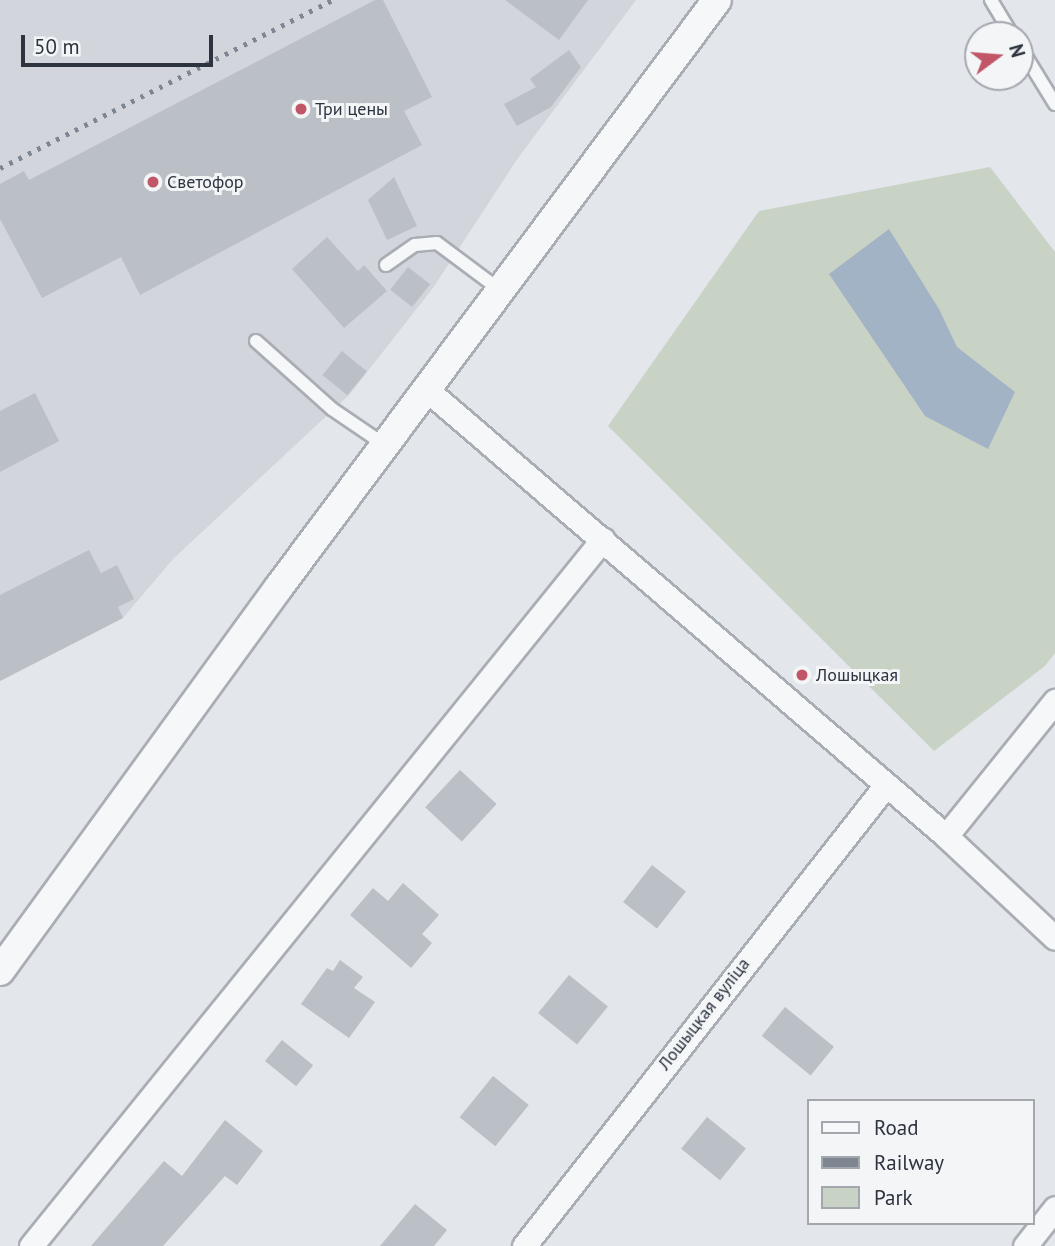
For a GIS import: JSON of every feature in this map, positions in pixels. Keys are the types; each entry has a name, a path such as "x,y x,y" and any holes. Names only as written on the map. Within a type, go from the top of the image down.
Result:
{"street":[{"path":"0,971 384,445 718,0"},
{"path":"426,389 946,836 1055,938"},
{"path":"32,1246 603,539"},
{"path":"946,836 1055,701"},
{"name":"Лошыцкая вуліца","path":"524,1246 886,785"},
{"path":"1025,1246 1055,1208"}],"lane":[{"path":"991,0 1004,21"},
{"path":"1034,70 1055,104"},
{"path":"386,265 415,245 437,243 500,290"},
{"path":"256,341 332,409 384,445"}],"shaded area":[{"path":"0,0 636,0 518,158 433,288 349,395 173,559 123,618 0,681"}],"green space":[{"path":"990,167 1055,252 1055,653 1045,666 934,751 608,426 759,211"}],"water":[{"path":"889,229 939,309 957,347 1015,392 988,449 925,416 829,274"}],"building":[{"path":"375,0 383,0 432,97 404,111 422,145 140,295 121,257 42,298 0,219 0,184 24,171 29,180"},
{"path":"505,0 588,0 559,40"},
{"path":"569,50 581,67 551,107 517,126 504,104 536,87 530,79"},
{"path":"394,177 417,226 387,240 368,200"},
{"path":"327,237 358,271 364,265 387,291 344,328 292,269"},
{"path":"408,267 430,284 412,307 390,290"},
{"path":"342,351 367,371 347,395 322,375"},
{"path":"35,393 59,441 0,472 0,411"},
{"path":"89,550 101,573 117,565 134,599 118,607 123,618 0,681 0,595"},
{"path":"460,770 497,804 462,841 425,807"},
{"path":"652,865 686,891 657,929 623,902"},
{"path":"403,883 439,915 422,934 432,943 411,968 350,915 373,888 388,901"},
{"path":"340,960 363,977 354,988 375,1002 349,1038 301,1004 327,968 333,971"},
{"path":"569,975 608,1006 577,1045 538,1013"},
{"path":"785,1007 834,1047 811,1075 762,1036"},
{"path":"282,1040 313,1065 296,1086 265,1061"},
{"path":"493,1076 529,1105 495,1146 460,1117"},
{"path":"707,1117 746,1148 720,1180 681,1149"},
{"path":"225,1120 263,1151 237,1185 225,1176 163,1246 91,1246 164,1161 182,1176"},
{"path":"415,1204 447,1230 434,1246 380,1246"}],"railway":[{"path":"0,168 332,0"}],"place":[{"name":"Три цены","path":"301,109"},
{"name":"Светофор","path":"153,182"},
{"name":"Лошыцкая","path":"802,675"}]}
